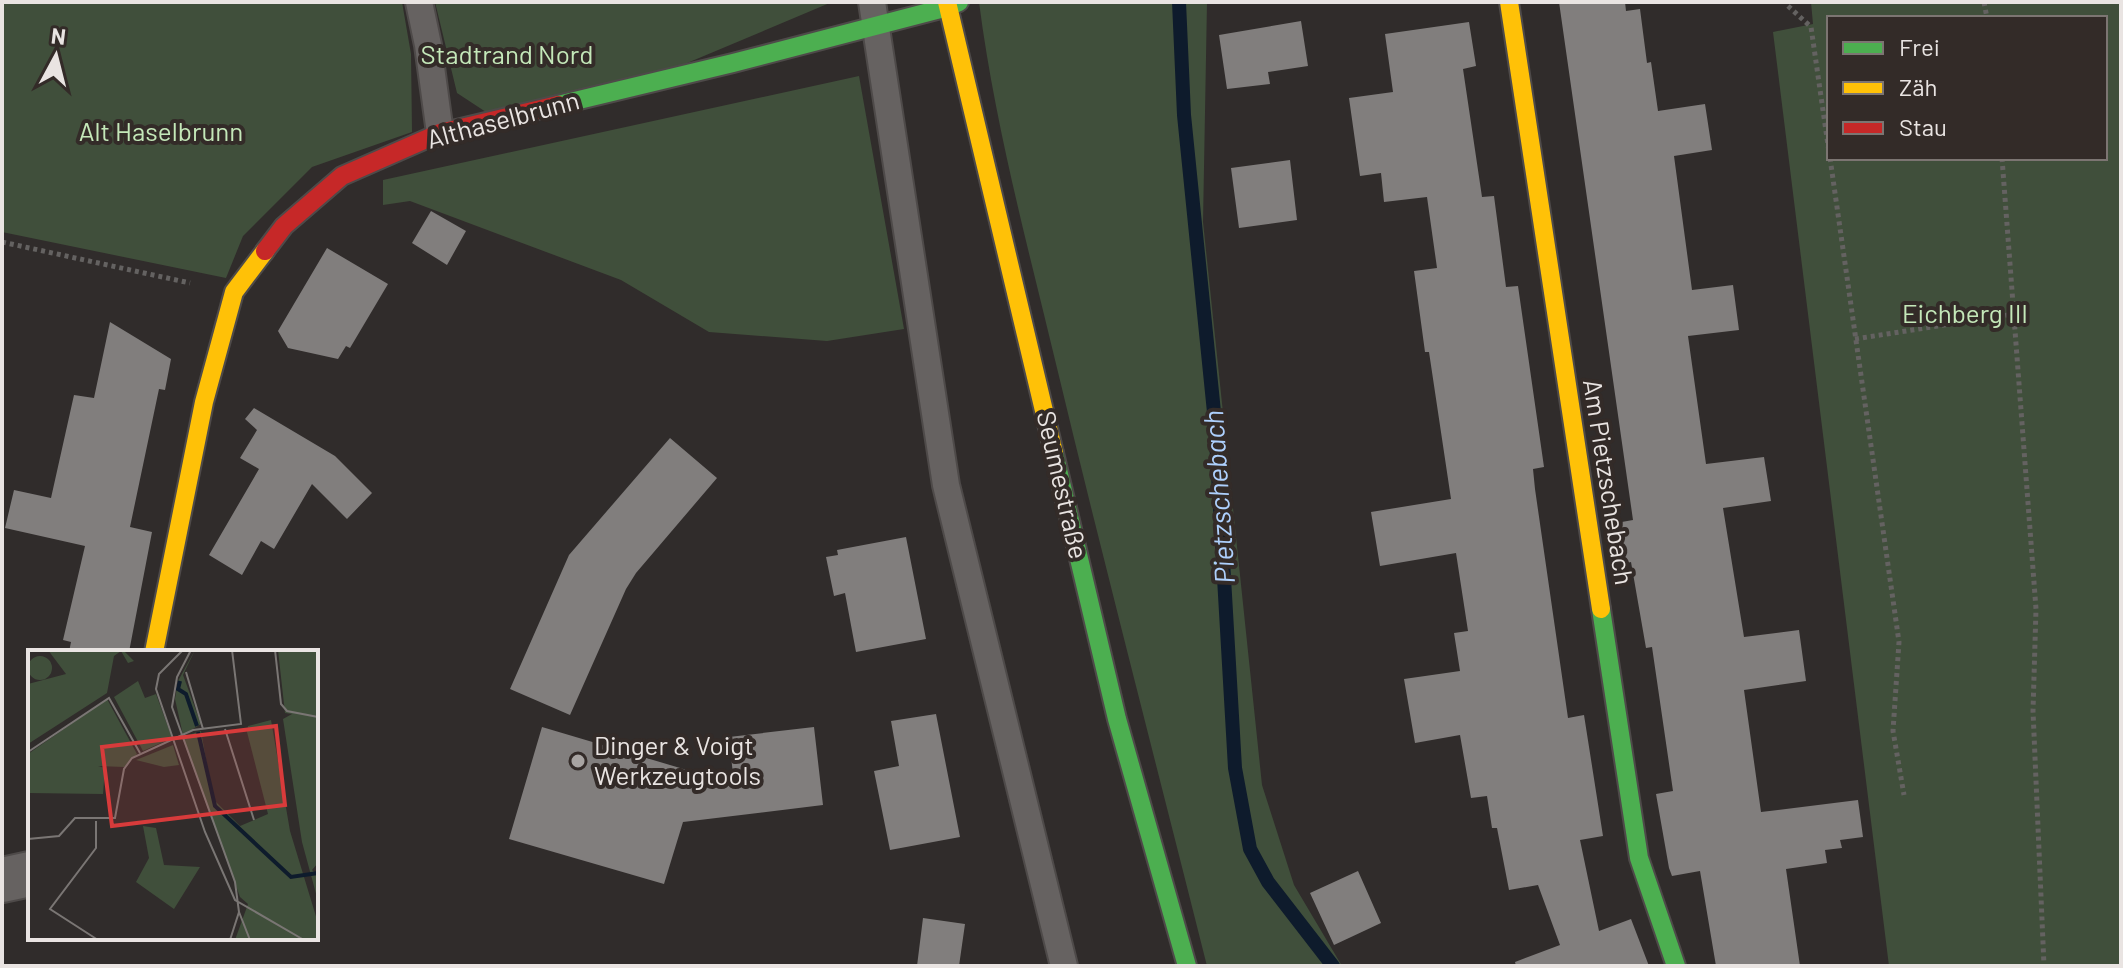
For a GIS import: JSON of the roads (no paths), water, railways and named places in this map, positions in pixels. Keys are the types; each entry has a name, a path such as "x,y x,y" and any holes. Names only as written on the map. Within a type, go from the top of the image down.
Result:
{"street":[{"name":"Am Pietzschebach","path":"1509,2 1639,858 1676,966"},
{"name":"Althaselbrunn","path":"154,650 204,402 234,292 284,226 342,176 440,133 733,63 873,14 951,4"},
{"name":"Seumestraße","path":"951,4 1117,719 1187,966"},
{"path":"2,880 28,874"}],"lane":[{"path":"419,2 440,133"},
{"path":"873,14 946,485 1064,966"}],"waterway":[{"name":"Pietzschebach","path":"1179,2 1184,115 1215,422 1235,768 1250,849 1268,882 1333,966"}],"place":[{"name":"Dinger & Voigt Werkzeugtools","path":"578,761"}],"park label":[{"name":"Stadtrand Nord","path":"507,55"},
{"name":"Alt Haselbrunn","path":"161,132"},
{"name":"Eichberg III","path":"1965,314"}]}
